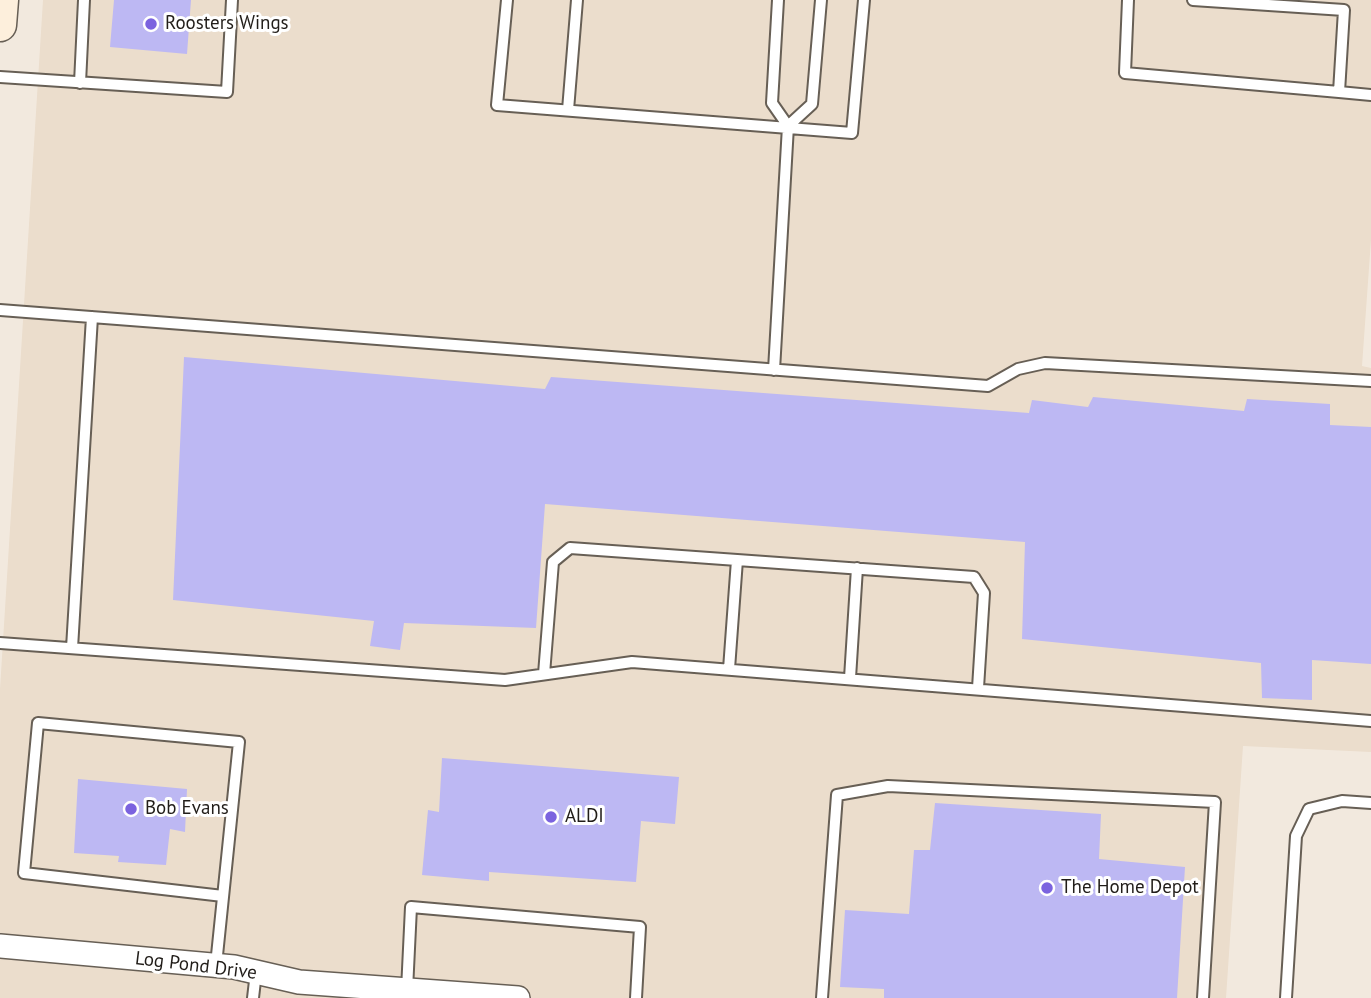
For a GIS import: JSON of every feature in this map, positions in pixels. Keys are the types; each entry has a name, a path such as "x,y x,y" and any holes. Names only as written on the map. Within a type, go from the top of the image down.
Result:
{"main road":[{"path":"0,25 2,0"}],"street":[{"name":"Log Pond Drive","path":"0,947 216,965 299,982 518,998"}],"lane":[{"path":"80,83 84,0"},
{"path":"0,76 227,92 232,0"},
{"path":"507,0 497,105 852,133 864,0"},
{"path":"568,110 577,0"},
{"path":"774,370 788,127 772,103 778,0"},
{"path":"788,127 812,104 821,0"},
{"path":"1128,0 1125,73 1371,95"},
{"path":"1193,0 1344,10 1339,92"},
{"path":"0,310 988,386 1018,369 1045,363 1371,381"},
{"path":"72,648 92,317"},
{"path":"544,674 553,562 570,548 974,577 984,593 978,688"},
{"path":"729,669 737,559"},
{"path":"850,678 857,568"},
{"path":"0,643 505,680 632,662 1371,721"},
{"path":"216,965 239,742 38,723 24,873 223,896"},
{"path":"822,998 837,795 888,786 1215,802 1203,998"},
{"path":"1286,998 1296,836 1309,810 1342,801 1371,803"},
{"path":"407,990 411,907 640,927 636,998"},
{"path":"253,998 256,972"}],"shaded area":[{"path":"43,0 1371,0 1371,240 1362,366 1371,368 1371,752 1243,746 1226,998 0,998 0,689"}],"building":[{"name":"Roosters Wings","path":"114,0 191,0 187,54 110,47"},
{"path":"184,357 545,389 551,377 1029,413 1032,400 1088,407 1093,397 1244,411 1247,399 1330,404 1330,425 1371,427 1371,664 1312,660 1312,700 1262,698 1261,663 1022,639 1025,542 545,504 536,628 404,623 400,650 370,646 374,621 173,600"},
{"name":"ALDI","path":"442,758 679,777 675,824 641,821 636,882 489,872 489,881 422,875 428,810 439,812"},
{"name":"Bob Evans","path":"78,779 187,789 185,832 170,829 166,865 118,862 119,856 74,853"},
{"name":"The Home Depot","path":"935,803 1101,814 1099,859 1185,867 1177,998 884,998 884,989 840,987 845,910 909,914 914,850 930,850"}],"place":[{"name":"Roosters Wings","path":"151,24"},
{"name":"Bob Evans","path":"131,809"},
{"name":"ALDI","path":"551,817"},
{"name":"The Home Depot","path":"1047,888"}]}
